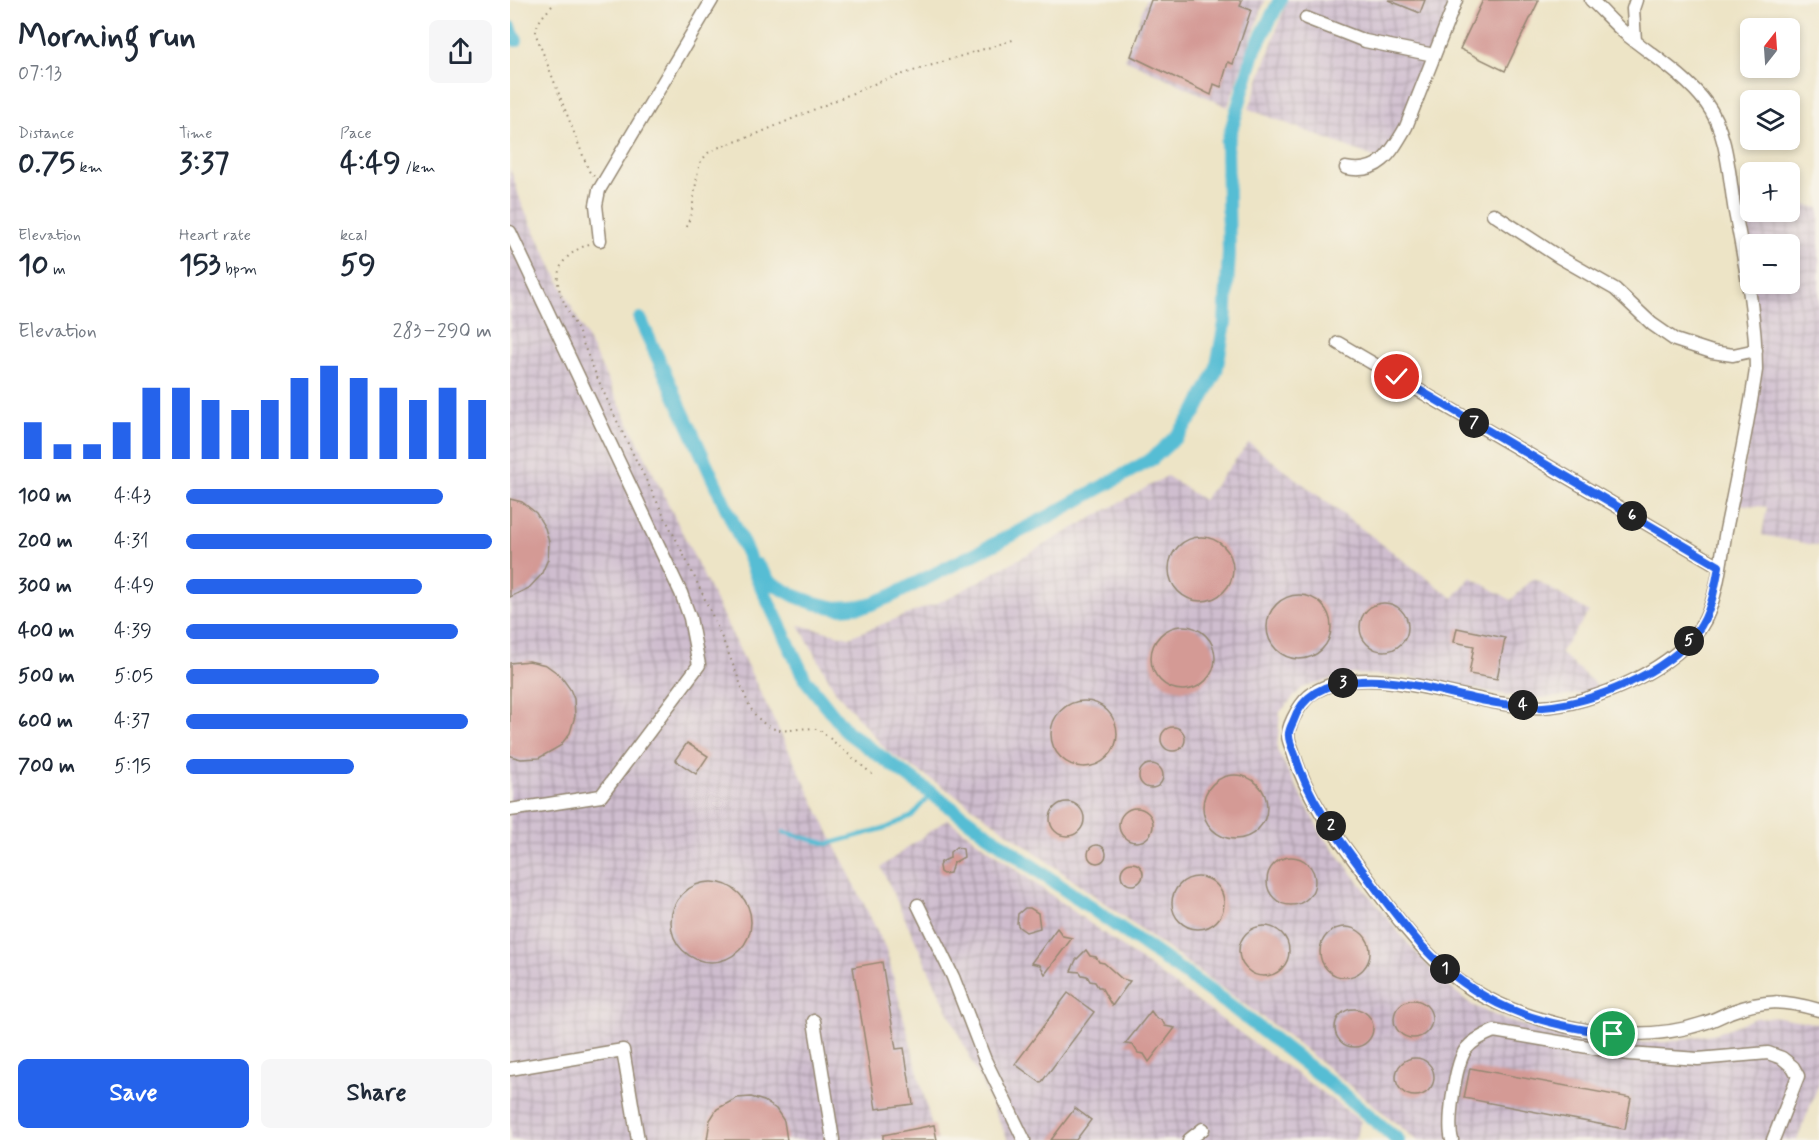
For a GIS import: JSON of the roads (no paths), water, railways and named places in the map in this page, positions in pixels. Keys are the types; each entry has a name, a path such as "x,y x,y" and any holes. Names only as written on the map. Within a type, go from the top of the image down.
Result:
{"street":[{"path":"600,240 596,205 599,190 712,0"},
{"path":"1346,168 1359,171 1372,168 1386,157 1406,127 1456,0"},
{"path":"1591,0 1706,103 1714,117 1724,145 1731,180 1756,350 1753,393 1719,566 1707,614 1698,632 1664,662 1632,681 1602,694 1575,702 1541,707 1501,703 1390,680 1358,681 1325,687 1309,695 1296,712 1288,735 1300,772 1315,803 1384,899 1431,955 1471,989 1492,1002 1555,1024 1613,1034 1678,1029 1704,1023 1754,1004 1769,1001 1819,1010"},
{"path":"1635,40 1633,9 1636,0"},
{"path":"1306,18 1365,41 1434,55"},
{"path":"1493,214 1615,289 1652,324 1676,340 1712,352 1733,355 1756,350"},
{"path":"510,232 681,593 690,618 699,665 601,796 510,810"},
{"path":"1338,343 1719,566"},
{"path":"918,905 953,977 985,1060 1024,1140"},
{"path":"814,1021 833,1140"},
{"path":"1452,1140 1449,1129 1458,1064 1467,1047 1494,1031 1629,1054 1698,1059 1768,1053 1782,1058 1793,1067 1798,1076 1773,1140"},
{"path":"510,1069 623,1050 638,1140"},
{"path":"1189,1140 1203,1129"}],"waterway":[{"path":"757,565 770,582 795,596 837,608 866,606 891,596 1046,518 1152,459 1177,436 1196,411 1216,371 1225,323 1229,253 1227,144 1255,49 1280,0"},
{"path":"510,28 516,40"},
{"path":"640,319 805,679 847,732 1026,862 1231,1006 1398,1140"},
{"path":"784,832 828,844 886,828 912,816 931,794"}]}
